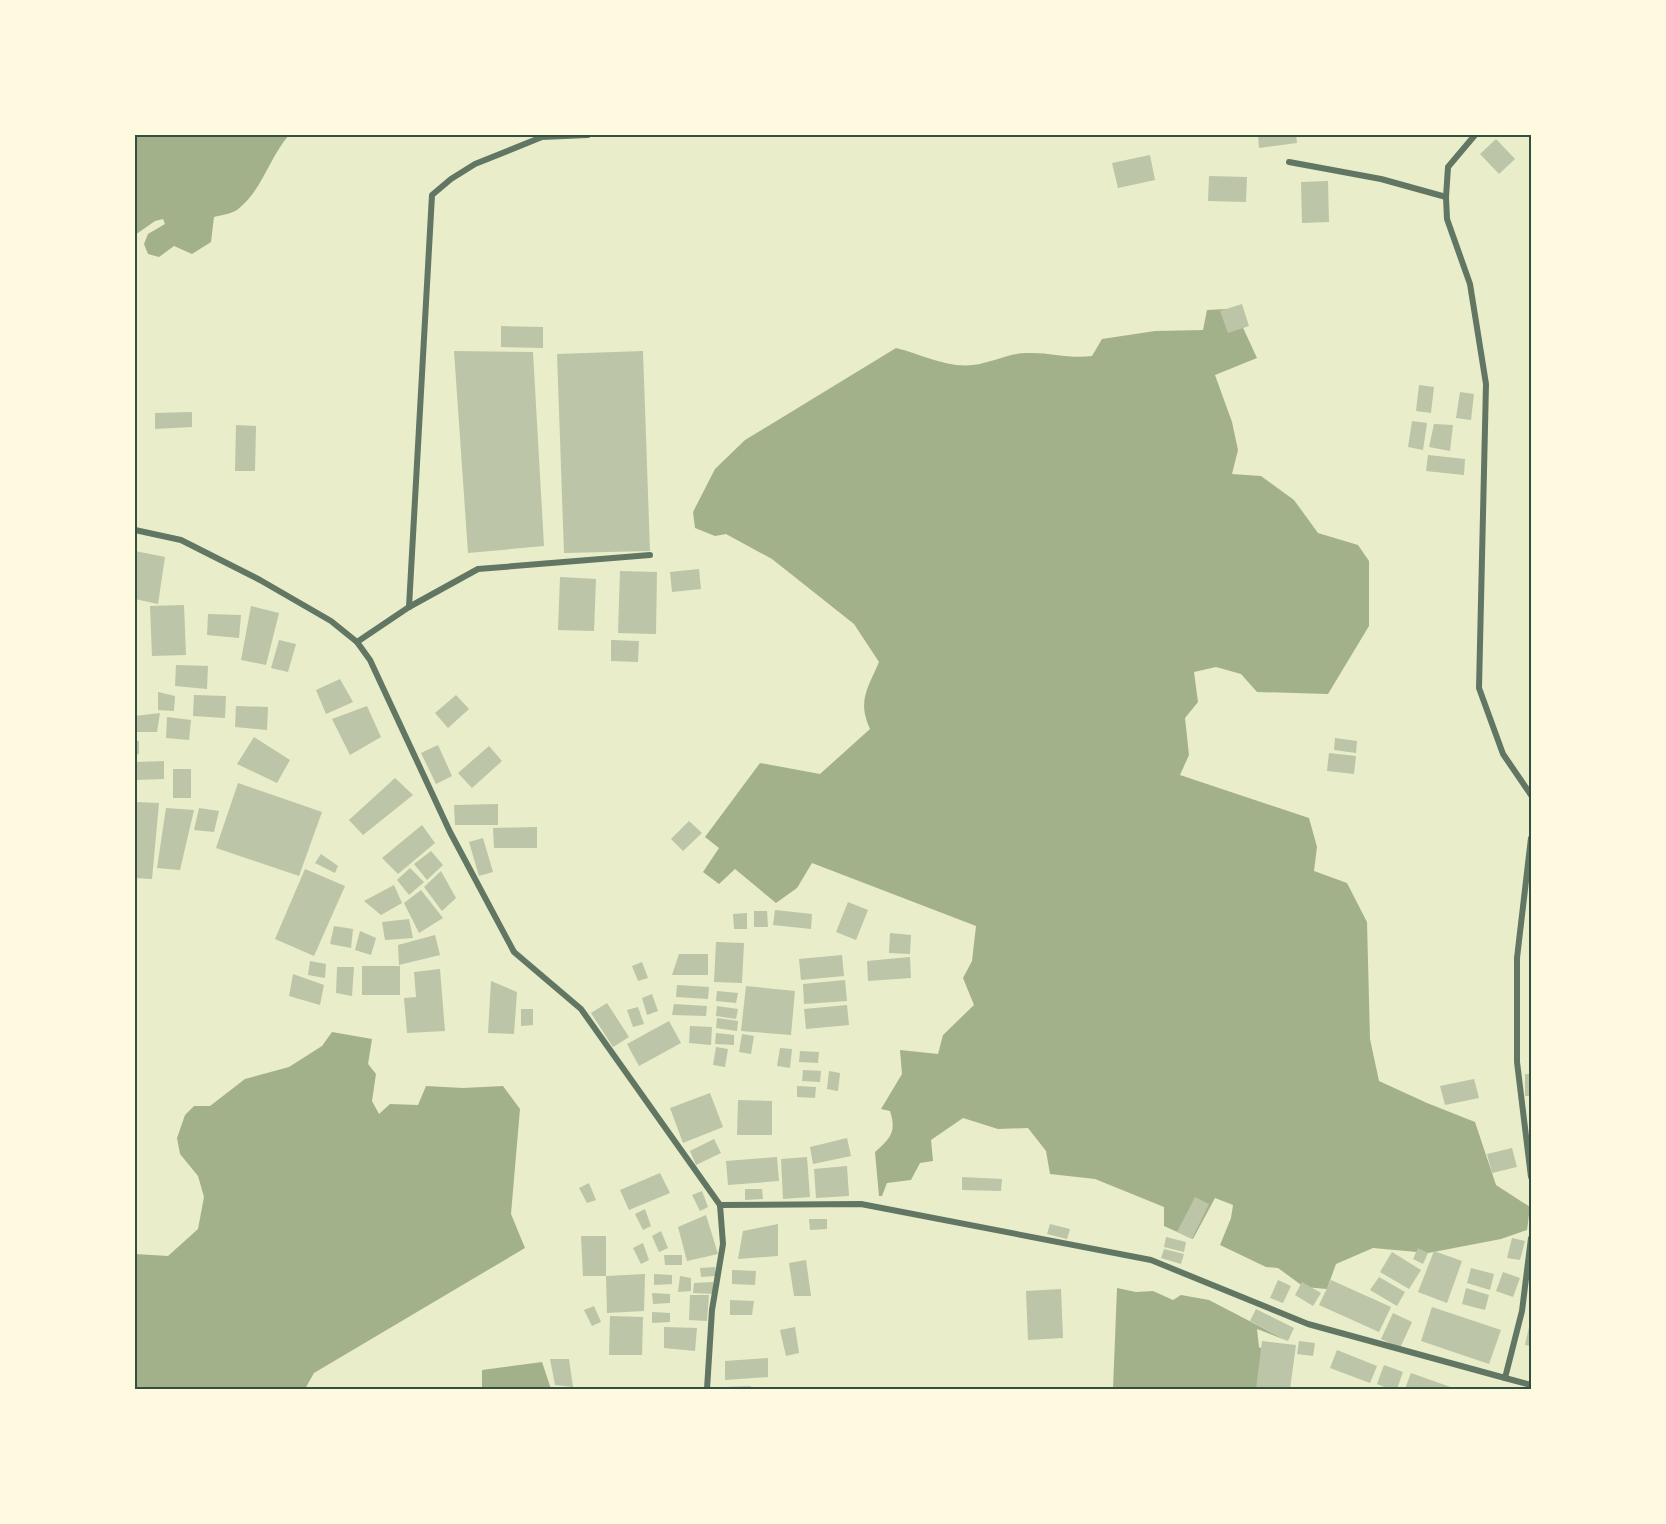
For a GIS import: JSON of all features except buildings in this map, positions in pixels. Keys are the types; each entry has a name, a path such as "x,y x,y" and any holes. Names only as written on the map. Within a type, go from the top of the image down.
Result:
{"street":[{"path":"409,607 432,195 451,178 475,164 542,137 588,135"},
{"path":"1475,135 1448,167 1446,197 1447,219 1470,284 1486,384 1479,688 1503,754 1531,795"},
{"path":"1289,162 1382,179 1446,197"},
{"path":"135,530 181,540 260,580 321,615 357,642 370,660 450,832 514,952 581,1009 720,1205 723,1244 712,1310 707,1389"},
{"path":"357,642 409,607 478,569 650,555"},
{"path":"1531,838 1517,958 1517,1062 1531,1177"},
{"path":"720,1205 861,1204 1151,1260 1308,1324 1531,1385"},
{"path":"1505,1378 1522,1311 1531,1238"}],"shaded area":[{"path":"135,135 289,135 246,202 235,211 214,217 211,242 192,254 174,246 159,257 148,254 144,244 148,234 165,224 163,219 155,221 135,235"},
{"path":"1227,309 1239,319 1257,358 1215,375 1232,422 1238,450 1232,474 1261,476 1294,500 1318,533 1358,545 1369,561 1369,626 1328,694 1257,692 1241,674 1216,667 1194,672 1198,702 1185,718 1189,755 1180,775 1309,818 1317,847 1314,871 1347,883 1367,922 1370,1039 1379,1081 1475,1122 1496,1185 1530,1207 1527,1230 1501,1239 1428,1253 1373,1248 1336,1264 1327,1289 1304,1287 1278,1268 1266,1267 1220,1245 1231,1218 1233,1205 1215,1198 1193,1239 1164,1226 1164,1207 1095,1179 1050,1174 1046,1151 1028,1128 998,1129 963,1118 931,1140 933,1161 920,1163 911,1180 887,1183 882,1196 879,1196 875,1152 888,1139 893,1124 890,1111 881,1109 902,1074 900,1050 938,1054 943,1035 974,1005 963,978 972,961 976,926 812,863 797,888 776,903 735,869 719,884 703,872 719,848 705,837 760,763 820,774 870,729 864,702 879,662 854,624 772,559 726,534 715,536 695,528 693,512 715,469 745,440 896,348 943,363 963,365 980,364 1020,353 1092,356 1102,339 1155,331 1203,330 1207,310"},
{"path":"332,1032 372,1039 368,1064 376,1074 372,1101 379,1114 390,1104 418,1105 426,1086 463,1088 503,1086 520,1109 511,1214 525,1248 314,1373 305,1389 135,1389 135,1254 168,1256 198,1229 204,1197 198,1176 180,1154 177,1138 185,1115 194,1106 210,1106 245,1079 289,1067 322,1046"},
{"path":"1117,1288 1136,1292 1153,1291 1173,1300 1181,1295 1209,1300 1288,1341 1257,1329 1259,1347 1275,1357 1271,1389 1113,1389"},
{"path":"542,1362 551,1389 482,1389 482,1370"}]}
